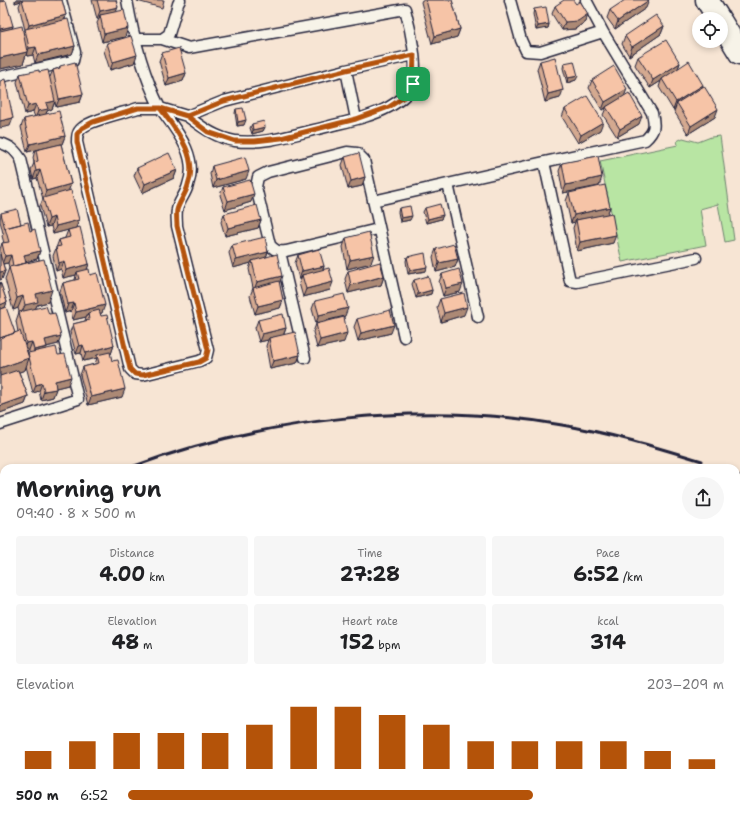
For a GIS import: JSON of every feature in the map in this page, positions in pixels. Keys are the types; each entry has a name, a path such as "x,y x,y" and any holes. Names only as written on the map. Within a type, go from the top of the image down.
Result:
{"street":[{"path":"707,0 715,12"},
{"path":"728,33 740,53"}],"lane":[{"path":"0,77 73,61 75,52 61,0"},
{"path":"127,0 136,39 152,91 160,108 178,134 190,157 192,170 189,185 177,210 177,226 208,350 206,358 199,362 143,375 135,374 130,369 77,142 77,134 82,128 93,122 138,108 160,108 187,116 208,132 235,141 281,138 356,119 389,107 404,97 413,84 414,55 411,30 404,5 189,48 162,39 136,39"},
{"path":"162,39 169,34 180,0"},
{"path":"510,0 521,40 526,51 540,52 603,32"},
{"path":"373,201 645,140 652,134 655,124 652,113 603,32 586,0"},
{"path":"187,116 224,101 346,70 414,55"},
{"path":"346,70 356,119"},
{"path":"0,144 9,146 16,151 21,159 78,399 0,424"},
{"path":"378,229 280,252 274,250 270,245 256,187 258,177 268,172 347,152 357,153 364,160 378,229 404,337"},
{"path":"544,162 570,281 577,282 696,258"},
{"path":"448,184 478,317"},
{"path":"280,252 305,358"}],"green space":[{"path":"720,136 734,240 725,242 718,204 700,209 706,245 622,262 600,161 678,145 677,141 683,138 698,142 711,137"}],"building":[{"path":"22,0 62,0 66,15 29,25"},
{"path":"97,0 116,0 118,7 100,11"},
{"path":"426,0 452,0 460,29 435,36"},
{"path":"564,0 573,0 576,4 580,1 588,14 578,21 565,22 555,6"},
{"path":"625,0 649,0 618,21 610,10"},
{"path":"6,1 13,26 0,29 0,2"},
{"path":"546,7 549,24 538,26 534,9"},
{"path":"124,10 128,28 104,34 100,15"},
{"path":"656,15 664,26 632,47 625,36"},
{"path":"68,19 75,46 38,55 36,47 29,48 25,29"},
{"path":"22,26 27,52 0,58 0,31"},
{"path":"131,36 137,55 113,62 107,43"},
{"path":"666,40 680,63 653,80 638,57"},
{"path":"179,48 186,73 169,78 162,53"},
{"path":"555,57 563,90 548,94 540,61"},
{"path":"574,61 578,76 568,78 564,63"},
{"path":"689,61 703,85 676,102 662,79"},
{"path":"75,62 83,94 59,99 53,70 60,68 60,66"},
{"path":"614,66 627,89 605,102 592,80"},
{"path":"39,70 39,72 48,70 55,101 46,103 48,109 38,111 36,104 28,106 20,74"},
{"path":"5,79 13,118 0,121 0,81"},
{"path":"704,86 718,109 691,126 677,103"},
{"path":"629,93 642,116 620,129 606,107"},
{"path":"587,96 603,122 581,135 565,109"},
{"path":"243,108 246,120 238,122 236,109"},
{"path":"59,111 65,136 30,144 24,119"},
{"path":"264,121 265,127 253,130 252,124"},
{"path":"61,144 71,184 46,191 40,170 36,171 34,162 38,161 36,150"},
{"path":"169,153 177,170 145,184 137,168"},
{"path":"359,153 365,177 351,181 345,157"},
{"path":"598,156 602,177 566,185 562,163"},
{"path":"245,157 249,171 216,180 212,166"},
{"path":"250,180 254,194 228,201 223,187"},
{"path":"605,185 610,207 574,215 569,193"},
{"path":"71,190 79,220 56,226 54,217 49,219 43,198"},
{"path":"440,204 443,215 428,219 425,208"},
{"path":"257,205 261,220 228,228 224,214"},
{"path":"410,206 412,216 401,218 399,208"},
{"path":"17,209 21,224 5,229 1,213"},
{"path":"612,213 616,235 580,242 576,220"},
{"path":"28,222 30,231 35,229 40,251 24,255 26,263 13,266 11,255 5,256 2,243 9,242 5,228"},
{"path":"80,227 89,264 66,270 64,261 59,263 56,247 61,246 59,240 70,237 68,230"},
{"path":"369,232 374,255 350,260 346,238"},
{"path":"265,237 268,252 236,260 232,245"},
{"path":"454,244 458,259 439,263 436,249"},
{"path":"319,249 324,266 302,271 298,255"},
{"path":"425,253 427,267 410,270 407,257"},
{"path":"0,254 5,271 0,272"},
{"path":"277,254 282,276 257,282 252,261"},
{"path":"44,259 52,290 36,294 38,302 25,305 23,296 17,298 9,267"},
{"path":"380,262 384,276 351,285 348,271"},
{"path":"329,268 333,282 306,289 302,275"},
{"path":"89,269 90,275 97,273 105,305 76,312 74,303 68,304 63,283 79,279 77,272"},
{"path":"459,269 463,284 446,288 442,274"},
{"path":"428,276 432,290 418,294 414,280"},
{"path":"279,281 283,300 258,306 253,288"},
{"path":"0,282 7,302 0,305"},
{"path":"464,293 467,307 444,313 440,299"},
{"path":"344,294 348,308 319,315 315,301"},
{"path":"46,306 49,314 55,313 61,336 45,340 47,347 34,350 32,342 26,343 19,312"},
{"path":"6,307 15,333 0,338 0,309"},
{"path":"99,310 101,316 107,315 114,345 86,353 83,345 79,346 73,324 89,320 88,313"},
{"path":"390,310 394,325 361,333 357,319"},
{"path":"283,314 286,328 262,334 258,320"},
{"path":"344,317 347,333 320,340 316,324"},
{"path":"20,331 29,358 0,368 0,338"},
{"path":"295,332 300,355 273,361 269,338"},
{"path":"56,347 58,355 65,354 71,377 55,381 56,389 44,391 42,383 36,385 28,353"},
{"path":"110,352 112,361 118,360 125,389 91,397 83,367 99,363 97,355"},
{"path":"18,370 28,396 0,406 0,376"}],"railway":[{"path":"141,464 180,451 233,437 288,426 343,418 398,414 454,414 508,418 562,425 615,436 702,461"}],"route":[{"path":"413,84 404,97 389,107 356,119 281,138 255,141 235,141 208,132 187,116 160,108 138,108 93,122 82,128 77,134 77,142 130,369 135,374 143,375 199,362 206,358 208,350 177,226 177,210 189,185 192,170 190,157 178,134 160,108 187,116 224,101 346,70 414,55 413,84"}]}
